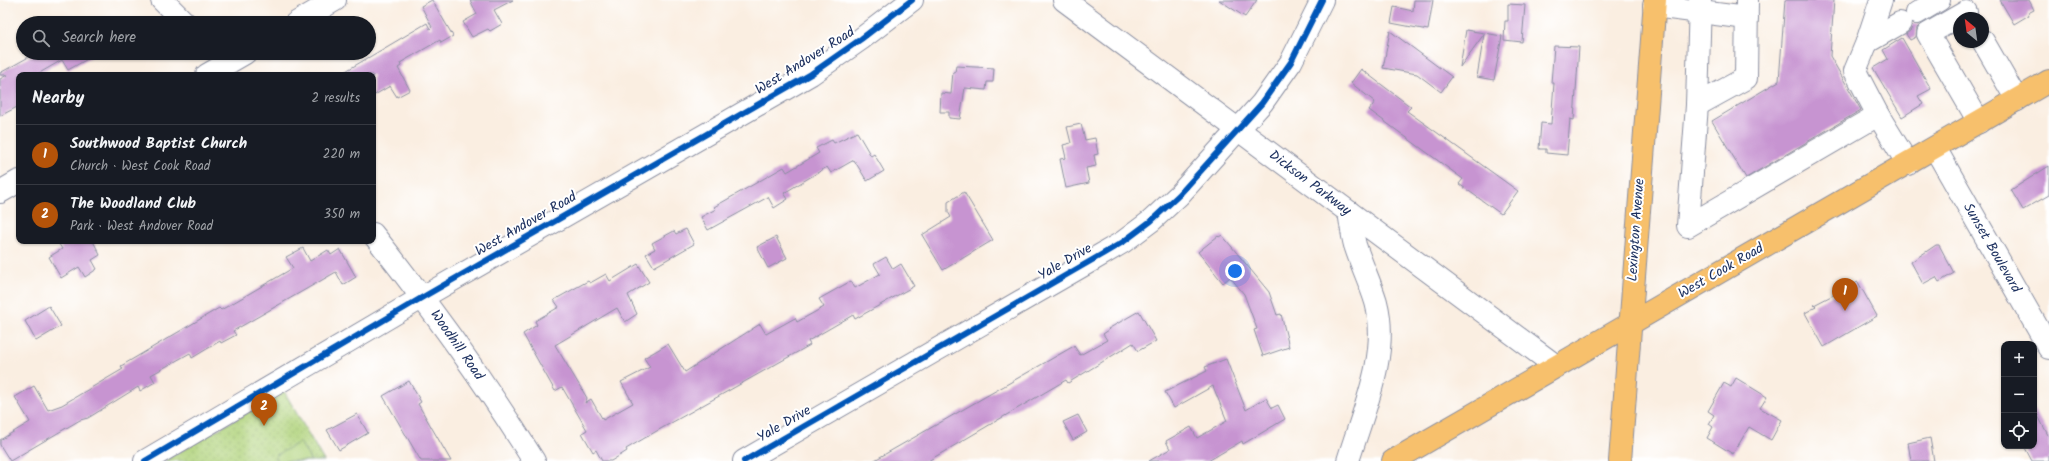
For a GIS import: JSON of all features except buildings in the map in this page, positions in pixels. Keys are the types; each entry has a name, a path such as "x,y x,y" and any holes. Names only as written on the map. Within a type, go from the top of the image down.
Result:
{"main road":[{"name":"Lexington Avenue","path":"1620,461 1654,3"},
{"name":"West Cook Road","path":"1393,461 2049,81"}],"street":[{"path":"162,0 178,16"},
{"path":"308,16 334,0"},
{"name":"West Andover Road","path":"145,461 424,297 811,74 861,40 912,0"},
{"name":"Dickson Parkway","path":"1064,0 1556,366"},
{"name":"Yale Drive","path":"744,461 1123,242 1152,221 1179,195 1262,103 1291,62 1322,0"},
{"path":"1881,0 1867,42 1855,71 1878,115 1908,164"},
{"path":"1867,42 1939,0"},
{"path":"1654,3 1747,9 1746,78 1697,105"},
{"path":"1699,6 1697,105 1688,226 1878,115"},
{"path":"1965,10 1928,34 1979,122"},
{"path":"1987,48 2017,100"},
{"path":"212,72 226,64"},
{"name":"Sunset Boulevard","path":"1935,148 2049,348"},
{"path":"0,192 16,183"},
{"path":"1348,461 1371,387 1378,355 1380,330 1376,303 1355,244 1349,212"},
{"name":"Woodhill Road","path":"376,238 424,297 507,416 534,461"}],"green space":[{"path":"284,391 324,461 164,461"},
{"path":"300,442 311,461 278,461 275,456"}],"cycle path":[{"path":"145,461 423,297 811,74 861,39 912,0"},
{"path":"744,461 1123,242 1151,221 1179,195 1262,103 1291,62 1322,0"}],"place":[{"name":"Southwood Baptist Church","path":"1845,311"},
{"name":"The Woodland Club","path":"264,426"}]}
